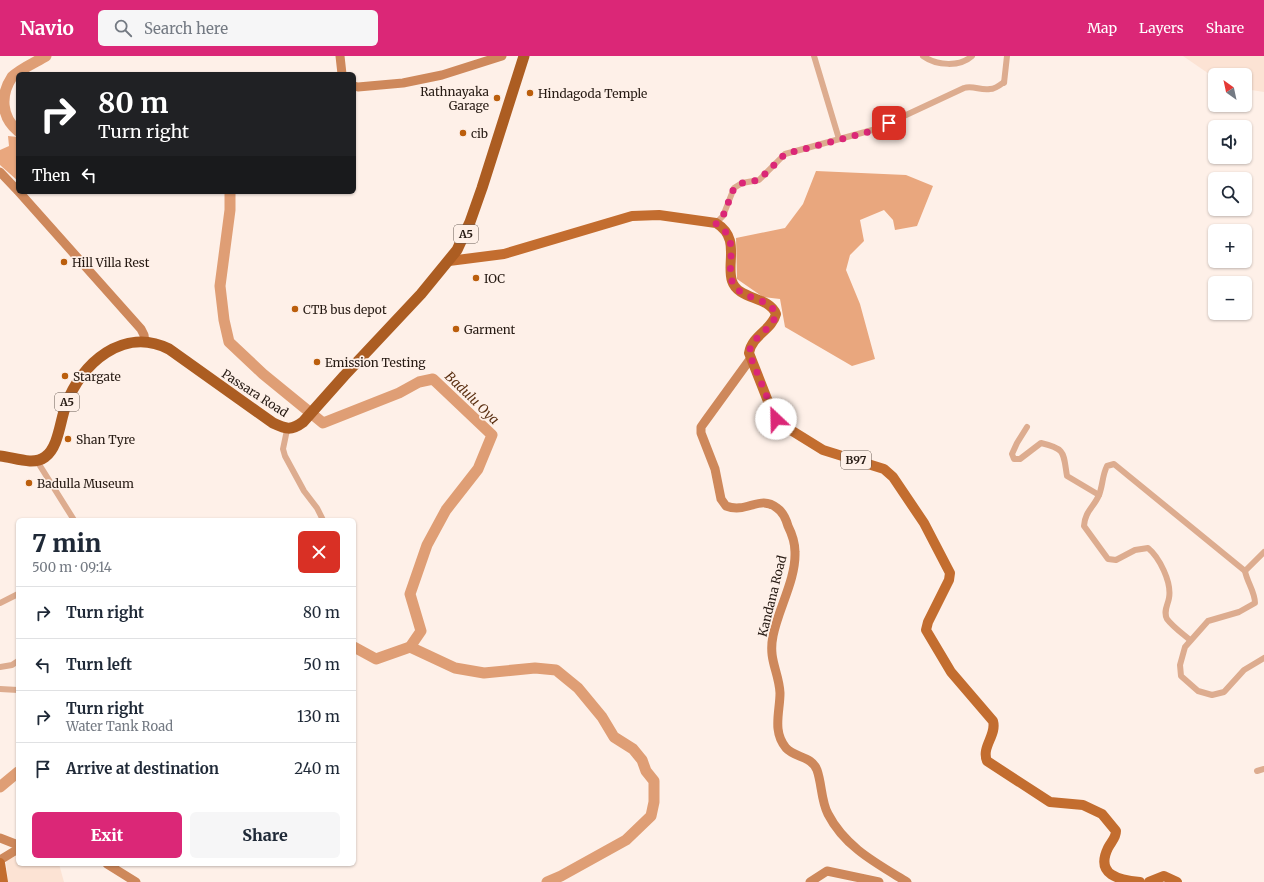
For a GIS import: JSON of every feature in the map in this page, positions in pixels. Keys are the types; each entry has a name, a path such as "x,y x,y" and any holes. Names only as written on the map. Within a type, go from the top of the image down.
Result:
{"highway":[{"name":"Passara Road","path":"37,461 44,458 51,450 69,396 86,371 114,347 130,342 158,344 175,353 273,423 287,430 295,428 303,422 421,294 449,261 461,243 470,222 524,56"},
{"path":"0,456 37,461"}],"main road":[{"path":"449,261 504,254 632,216 659,215 716,224"},
{"name":"B97","path":"716,224 725,231 731,245 731,277 734,285 740,291 772,307 776,314 773,322 753,342 749,353 773,414 781,424 823,450 884,469 893,477 924,523 950,573 949,580 928,622 926,630 951,672 994,721 994,729 985,750 987,761 1050,802 1083,805 1102,814 1116,831 1115,838 1106,855 1104,864 1109,874 1115,877 1140,882"},
{"path":"0,861 3,882"},
{"path":"1149,882 1164,876 1177,882"}],"street":[{"path":"340,56 342,72"},
{"path":"356,87 404,83 442,75 502,56"},
{"path":"814,56 839,139"},
{"path":"924,56 929,60 952,64 964,62 972,56"},
{"path":"716,224 723,216 734,188 742,183 759,180 785,154 876,130 970,86 982,90 991,89 1004,82 1007,56"},
{"path":"0,172 16,190"},
{"path":"20,194 141,329 145,342"},
{"name":"Kandana Road","path":"752,358 701,427 701,433 715,469 721,499 726,506 741,509 758,503 768,503 777,508 784,516 792,536 795,552 790,580 773,636 771,655 780,692 777,723 780,738 794,754 811,761 816,769 828,813 845,840 861,853 907,882"},
{"path":"1026,427 1012,454 1014,459 1020,459 1040,443 1058,447 1063,454 1067,476 1099,495"},
{"path":"287,430 284,456 304,491 317,508 322,518"},
{"path":"37,461 73,518"},
{"path":"1190,640 1167,618 1165,610 1170,597 1169,590 1164,570 1156,554 1148,548 1135,550 1116,560 1108,558 1084,526 1084,517 1099,495 1103,475 1107,466 1114,464 1245,571 1247,581 1255,595 1255,603 1239,612 1208,621 1190,640 1185,647 1180,665 1181,676 1198,691 1212,695 1224,692 1244,670 1264,658"},
{"path":"1245,571 1264,552"},
{"path":"0,603 16,595"},
{"path":"0,667 16,662"},
{"path":"0,689 16,690"},
{"path":"1257,770 1264,769"},
{"path":"0,838 16,844"},
{"path":"0,861 16,851"},
{"path":"110,866 136,882"},
{"path":"810,882 827,871 879,882"}],"shaded area":[{"path":"1183,56 1264,56 1264,92 1252,90 1252,68 1208,68 1208,73"},
{"path":"8,136 16,137 16,179 0,165 0,150 9,146"},
{"path":"816,171 906,175 933,186 917,226 895,230 893,220 884,210 860,220 864,241 850,255 846,270 860,304 875,359 852,366 785,327 780,299 763,297 737,279 736,238 785,228 803,204"},
{"path":"16,856 16,866 60,866 64,882 8,882 6,861"}],"waterway":[{"name":"Badulu Oya","path":"18,72 46,56"},
{"name":"Badulu Oya","path":"16,73 12,77 5,91 4,106 8,119 16,129"},
{"name":"Badulu Oya","path":"230,194 230,210 220,286 224,320 229,342 263,374 323,423 399,393 419,382 433,379 492,435 478,469 446,510 427,545 410,594 421,631 410,647 376,659 356,648"},
{"path":"410,647 455,668 484,673 535,668 556,670 578,688 602,717 614,737 633,749 642,760 646,771 654,781 654,802 651,816 626,840 561,876 547,882"},
{"name":"Badulu Oya","path":"0,787 16,774"}],"place":[{"name":"Hindagoda Temple","path":"530,93"},
{"name":"Rathnayaka Garage","path":"497,98"},
{"name":"cib","path":"463,133"},
{"name":"Hill Villa Rest","path":"64,262"},
{"name":"IOC","path":"476,278"},
{"name":"CTB bus depot","path":"295,309"},
{"name":"Garment","path":"456,329"},
{"name":"Emission Testing","path":"317,362"},
{"name":"Stargate","path":"65,376"},
{"name":"Shan Tyre","path":"68,439"},
{"name":"Badulla Museum","path":"29,483"}],"route":[{"path":"776,419 749,353 753,342 773,322 776,314 772,307 766,303 736,288 731,277 731,245 725,231 716,224 723,216 732,190 742,183 759,180 785,154 876,130 889,123"}]}
